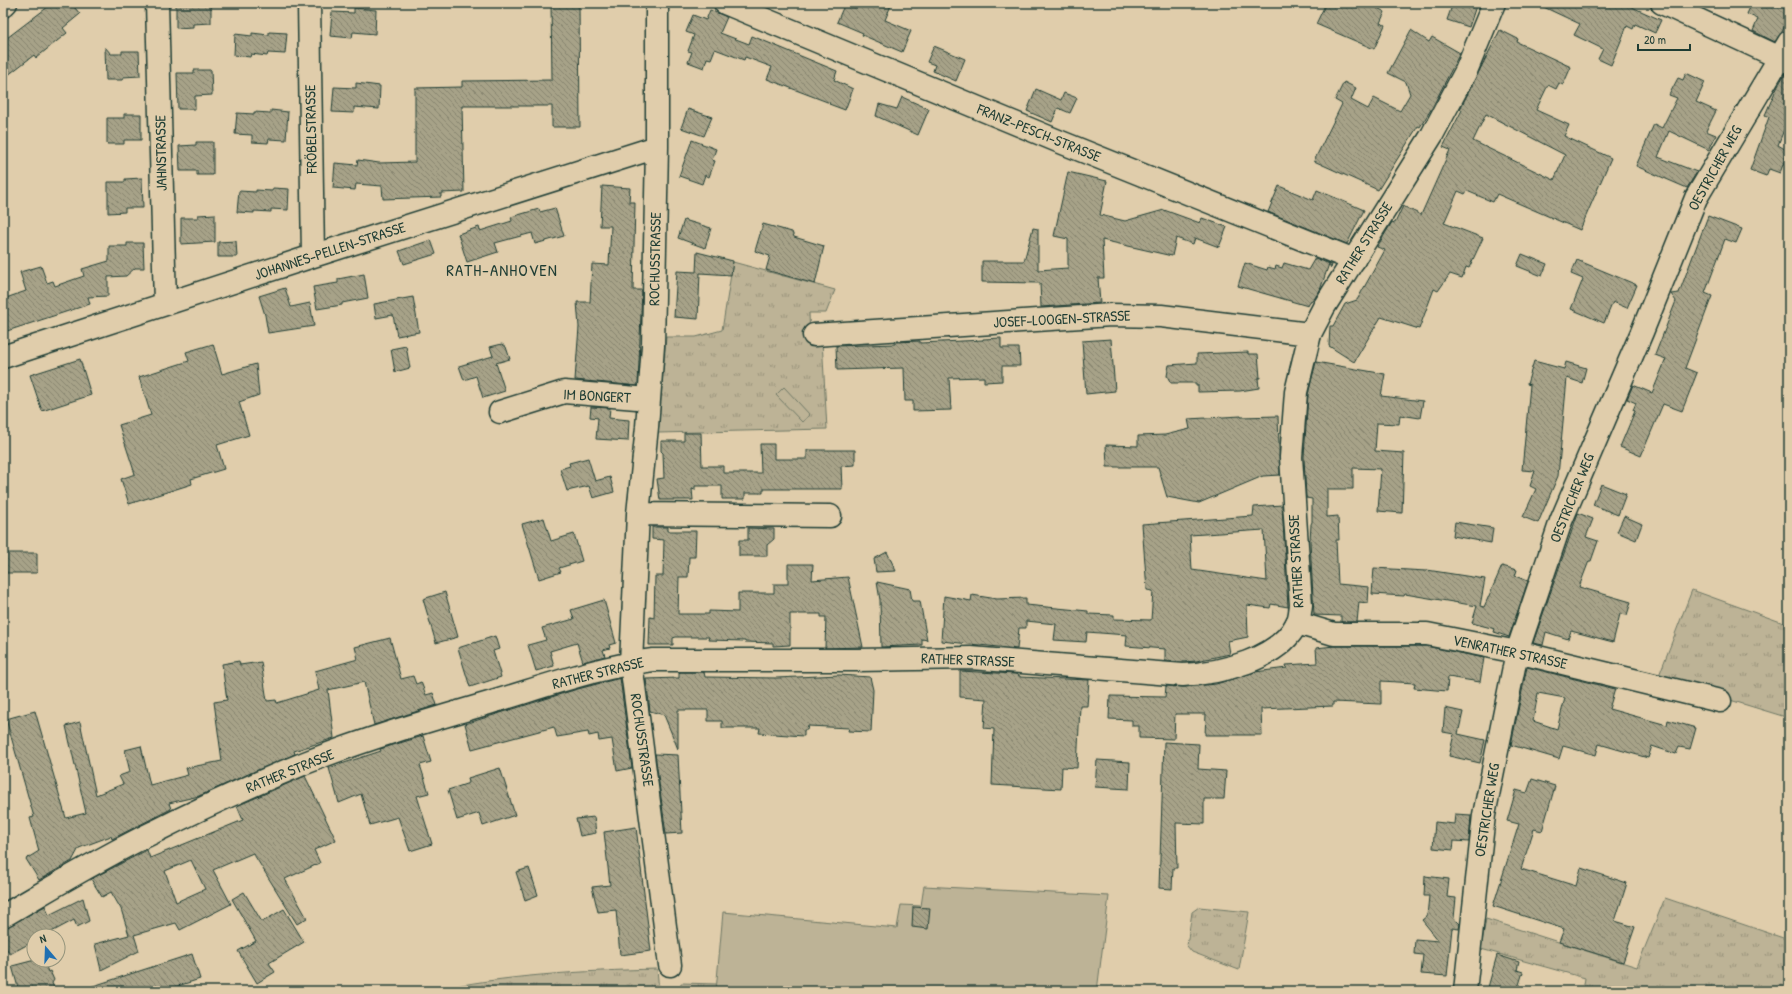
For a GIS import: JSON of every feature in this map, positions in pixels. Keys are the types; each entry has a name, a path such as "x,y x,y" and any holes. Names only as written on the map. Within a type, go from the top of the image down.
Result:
{"street":[{"path":"3,6 6,3"},
{"name":"JAHNSTRASSE","path":"158,3 165,304"},
{"name":"FRÖBELSTRASSE","path":"309,3 313,256"},
{"name":"ROCHUSSTRASSE","path":"657,3 657,147 653,346 638,514 631,663 670,965"},
{"name":"FRANZ-PESCH-STRASSE","path":"725,3 1058,141 1354,260"},
{"name":"RATHER STRASSE","path":"3,916 79,872 153,832 306,763 364,742 481,705 631,663 653,660 971,658 1183,675 1206,674 1228,669 1271,650 1287,637 1297,623 1301,605 1290,457 1296,392 1310,334 1432,134 1466,71 1494,3"},
{"path":"1662,3 1786,54"},
{"name":"OESTRICHER WEG","path":"1465,991 1484,815 1517,652 1561,521 1642,332 1696,198 1786,54"},
{"name":"JOHANNES-PELLEN-STRASSE","path":"3,357 313,256 657,147"},
{"name":"JOSEF-LOOGEN-STRASSE","path":"814,335 1111,315 1161,316 1310,334"},
{"name":"IM BONGERT","path":"500,412 564,392 649,399"},
{"path":"638,514 830,516"},
{"name":"VENRATHER STRASSE","path":"1297,623 1334,634 1427,634 1517,652 1720,701"}],"green space":[{"path":"733,262 835,290 826,313 809,313 810,341 822,340 827,429 658,433 666,337 696,337 722,330"},
{"path":"784,387 810,415 802,422 776,395"},
{"path":"1692,590 1789,625 1789,718 1658,678"},
{"path":"924,886 1109,896 1097,991 716,991 723,912 897,928 901,905 921,906"},
{"path":"1665,898 1789,940 1789,991 1583,991 1585,978 1481,949 1486,919 1637,967"},
{"path":"1199,907 1249,912 1239,970 1192,952 1187,946 1192,912"},
{"path":"657,969 659,991 431,991 487,981 544,975"},
{"path":"681,983 717,984 716,991 681,991"}],"building":[{"path":"53,3 71,3 80,14 63,28 67,33 36,58 34,55 3,79 3,41"},
{"path":"176,3 211,3 211,23 193,24 193,27 176,28"},
{"path":"551,3 579,3 580,127 552,127 552,106 462,106 464,192 441,193 441,197 383,199 382,186 356,184 355,190 333,188 335,163 357,165 358,160 379,163 415,162 415,88 462,87 462,81 552,80"},
{"path":"845,3 892,3 885,20 911,31 902,52 862,35 863,33 837,22"},
{"path":"1326,3 1368,3 1385,12 1380,23 1385,25 1374,49 1316,24"},
{"path":"1453,3 1477,3 1469,27 1447,20"},
{"path":"1535,3 1623,3 1661,20 1655,33 1635,24 1633,29 1627,26 1611,65 1598,59 1603,49 1574,35 1580,24"},
{"path":"1752,3 1789,3 1789,16 1782,32 1775,42 1753,31 1758,19 1747,14"},
{"path":"354,8 376,10 375,34 353,32 352,38 330,36 332,12 354,13"},
{"path":"710,10 727,17 720,33 749,44 752,36 837,71 834,80 853,89 845,110 767,79 772,67 745,57 744,60 715,49 711,59 707,58 704,68 688,62 692,52 688,51 694,35 686,32 693,15 706,20"},
{"path":"1411,30 1429,42 1432,37 1460,53 1432,108 1420,127 1418,126 1378,190 1314,161 1342,104 1335,100 1344,82 1356,88 1351,100 1368,109 1374,98 1400,111 1410,94 1406,82 1388,73"},
{"path":"1500,30 1518,39 1517,42 1571,67 1563,85 1559,83 1556,89 1548,85 1536,110 1569,125 1564,136 1611,158 1580,230 1497,194 1493,202 1467,191 1465,194 1458,191 1444,223 1483,238 1469,268 1466,267 1462,278 1450,274 1438,291 1434,289 1419,329 1381,317 1354,362 1329,346 1330,326 1333,326 1345,304 1357,300 1385,250 1377,247 1392,222 1395,223 1403,206 1421,215 1450,150 1443,147 1462,110 1460,109","holes":["1486,114 1565,155 1554,180 1473,141"]},
{"path":"269,32 287,33 285,54 268,53 267,56 251,54 250,57 234,55 235,34 252,36 252,33 269,35"},
{"path":"934,46 965,59 956,81 933,71 935,65 927,62"},
{"path":"105,47 111,54 122,54 122,51 139,51 140,76 123,77 123,80 106,80"},
{"path":"194,70 211,70 212,95 195,96 195,109 178,109 177,73 194,73"},
{"path":"1686,73 1705,82 1696,102 1716,111 1706,131 1716,135 1709,150 1669,131 1658,157 1697,172 1687,188 1636,166 1654,124 1662,128 1677,98 1669,95 1678,78 1683,80"},
{"path":"1785,74 1789,74 1789,117 1778,145 1788,151 1780,173 1769,169 1766,176 1750,170 1769,117 1765,115 1778,85"},
{"path":"356,83 380,86 379,109 354,107 354,113 332,112 334,87 356,88"},
{"path":"1036,89 1061,100 1064,93 1077,98 1070,113 1058,108 1052,122 1027,111"},
{"path":"902,97 929,109 918,135 876,116 879,104 897,109"},
{"path":"688,109 712,117 704,136 681,128"},
{"path":"271,110 288,112 286,140 269,139 268,143 252,142 252,135 235,134 237,113 271,113"},
{"path":"124,114 141,114 141,140 124,140 124,144 107,144 107,118 124,118"},
{"path":"692,140 716,149 712,160 715,161 709,177 705,175 702,184 679,176"},
{"path":"196,142 213,142 213,175 197,175 197,171 180,171 179,146 196,145"},
{"path":"1068,172 1107,181 1100,215 1125,221 1164,210 1200,223 1202,218 1227,227 1219,247 1195,238 1193,244 1176,238 1172,256 1102,240 1104,278 1098,278 1100,303 1041,307 1040,283 982,282 982,261 1024,261 1033,228 1038,229 1038,270 1068,268 1068,239 1054,236"},
{"path":"142,178 143,208 125,208 125,212 108,213 108,182 125,182 125,179"},
{"path":"602,186 630,188 629,202 635,202 633,290 642,290 638,386 575,380 579,327 577,302 590,302 592,264 609,265 611,226 600,226"},
{"path":"1279,186 1313,200 1317,190 1364,210 1347,244 1268,212"},
{"path":"273,188 289,189 288,210 271,209 271,212 254,211 254,213 237,212 239,191 272,191"},
{"path":"555,208 564,236 535,244 532,233 495,243 498,252 467,262 458,234 479,227 480,231 512,221 511,217 539,209 540,212"},
{"path":"215,214 215,242 181,244 181,218 198,218 198,215"},
{"path":"1708,216 1742,229 1736,243 1725,239 1705,293 1712,296 1685,368 1697,373 1682,411 1663,404 1641,456 1620,447 1635,411 1633,410 1636,403 1627,399 1633,385 1652,393 1666,359 1655,355 1676,301 1671,294 1679,293"},
{"path":"684,220 711,228 705,248 678,238"},
{"path":"763,224 792,232 794,237 824,246 815,284 766,270 770,256 755,251"},
{"path":"431,240 436,254 404,264 399,251"},
{"path":"236,241 237,257 218,257 218,242"},
{"path":"127,243 143,243 144,268 135,268 126,276 108,277 108,296 88,297 90,304 7,331 3,319 3,299 26,291 20,272 41,266 47,283 53,281 55,286 84,276 82,269 109,261 109,246 127,246"},
{"path":"697,252 733,261 731,275 700,273 698,319 674,317 677,271 696,272"},
{"path":"1522,254 1547,264 1542,276 1517,266"},
{"path":"1315,258 1332,265 1331,268 1329,264 1320,290 1308,306 1238,286 1245,263 1267,270 1268,267 1275,269 1276,266 1282,268 1284,263 1308,270"},
{"path":"1577,260 1637,285 1627,308 1613,302 1604,323 1571,309 1583,279 1571,274"},
{"path":"364,274 368,298 342,303 342,305 317,309 313,287 338,283 338,279"},
{"path":"285,288 291,307 310,303 314,326 268,333 265,315 259,296"},
{"path":"413,297 419,332 397,336 393,315 376,318 374,304"},
{"path":"1001,338 1001,348 1019,348 1020,366 1002,366 1002,381 984,382 984,377 949,378 951,410 913,411 913,401 905,401 904,368 837,370 836,346"},
{"path":"1111,339 1115,391 1086,394 1082,341"},
{"path":"213,344 222,374 256,364 259,395 239,402 249,435 217,445 224,469 191,479 192,484 129,504 121,479 135,474 119,425 151,415 139,377 189,361 186,352"},
{"path":"502,344 506,347 510,359 496,363 505,391 483,398 476,376 464,380 459,366 493,356 490,347"},
{"path":"406,346 410,368 395,372 391,349"},
{"path":"1248,352 1248,354 1258,354 1260,378 1258,378 1259,388 1240,391 1198,392 1198,385 1196,385 1196,383 1171,383 1167,376 1169,365 1197,363 1197,354"},
{"path":"80,359 91,395 42,411 30,375"},
{"path":"1534,361 1564,369 1566,362 1586,368 1582,383 1567,378 1558,476 1538,523 1523,517 1536,489 1530,486 1535,471 1522,470 1530,385 1527,384"},
{"path":"1316,362 1385,374 1381,396 1423,401 1420,418 1400,415 1399,424 1377,423 1375,451 1404,453 1402,513 1378,511 1381,469 1353,468 1353,489 1327,489 1327,517 1338,516 1339,540 1336,540 1338,584 1369,587 1368,603 1359,602 1357,622 1341,622 1341,616 1314,615 1310,541 1312,499 1306,498 1304,457 1308,394"},
{"path":"591,407 610,408 609,418 629,420 628,441 596,439 598,418 590,417"},
{"path":"1241,416 1278,416 1280,475 1263,476 1199,503 1167,497 1158,467 1107,467 1106,445 1138,446 1138,436 1165,435 1190,429 1188,419"},
{"path":"684,433 701,433 702,466 723,466 723,473 761,473 760,444 774,444 774,459 807,459 807,450 855,450 855,465 841,466 842,489 763,489 763,493 745,493 745,499 722,499 722,486 695,486 695,490 692,489 693,500 660,500 657,479 664,478 661,441 684,441"},
{"path":"588,458 595,481 610,477 614,492 593,498 589,486 567,491 560,469 570,466 569,463"},
{"path":"1601,484 1626,494 1618,515 1593,505"},
{"path":"1282,505 1288,607 1271,604 1270,608 1247,605 1248,637 1228,641 1230,654 1196,661 1165,661 1165,649 1126,646 1127,635 1087,632 1086,642 1054,640 1056,624 1026,621 1026,628 1019,628 1017,649 941,641 944,596 971,601 972,595 997,599 1026,598 1026,605 1088,611 1088,614 1114,615 1114,619 1151,620 1153,591 1147,590 1142,524 1253,516 1254,507","holes":["1264,530 1267,581 1192,570 1190,535"]},
{"path":"1578,513 1593,519 1586,537 1598,541 1579,587 1631,602 1627,615 1620,614 1613,642 1571,631 1568,639 1546,632 1543,645 1533,643"},
{"path":"1624,516 1642,524 1636,540 1617,532"},
{"path":"544,518 551,541 574,534 582,561 559,568 561,572 539,579 522,524"},
{"path":"1455,522 1493,528 1491,543 1453,536"},
{"path":"652,527 668,527 668,531 696,531 695,557 689,557 688,577 679,577 678,614 709,614 709,611 738,612 738,593 774,593 774,584 788,584 788,564 813,564 812,580 848,577 863,647 825,648 826,617 821,617 821,614 790,614 790,645 773,646 773,643 708,640 709,637 676,637 673,638 673,645 649,645 650,617 654,618 655,576 663,576 664,540 652,539"},
{"path":"748,528 774,529 774,539 767,545 767,556 739,556 739,540 748,540"},
{"path":"887,552 896,571 876,572 874,559"},
{"path":"3,553 37,553 37,573 3,573"},
{"path":"1502,566 1517,570 1515,576 1528,581 1509,637 1494,632 1495,629 1472,623 1477,606 1405,594 1404,596 1372,594 1374,568 1427,570 1485,579 1480,606 1484,607"},
{"path":"877,582 910,589 912,601 920,601 927,640 922,639 922,645 881,647 880,600"},
{"path":"445,592 458,637 436,643 423,599"},
{"path":"604,600 616,643 609,645 610,648 603,650 605,656 583,662 577,643 550,651 554,666 536,671 528,645 546,640 542,628 574,619 571,610"},
{"path":"495,636 499,649 493,651 501,677 470,687 458,648"},
{"path":"390,638 401,679 413,676 416,684 421,682 426,695 433,693 437,705 374,725 364,682 328,690 334,738 294,751 295,754 199,796 169,803 171,809 112,839 111,836 79,848 72,861 39,880 26,859 39,851 30,818 34,817 6,719 35,711 66,818 86,813 66,726 80,722 96,795 123,784 119,776 130,772 125,750 141,746 150,785 188,775 186,768 222,761 214,702 227,700 222,664 239,661 240,665 261,662 267,701 276,700 277,703 319,690 315,671 358,659 355,647"},
{"path":"1334,646 1426,646 1484,658 1480,682 1448,677 1447,691 1414,688 1415,683 1381,681 1381,704 1333,702 1333,706 1261,709 1262,735 1205,735 1206,714 1175,714 1174,739 1139,738 1139,726 1132,726 1132,720 1109,719 1110,696 1165,697 1166,686 1184,687 1216,684 1255,672 1287,668 1286,665 1317,663 1316,648"},
{"path":"1527,667 1615,689 1609,709 1667,725 1668,720 1696,728 1690,749 1679,747 1676,754 1652,746 1648,758 1599,744 1596,755 1563,746 1559,759 1511,745","holes":["1538,693 1565,698 1557,729 1533,721"]},
{"path":"960,671 1015,674 1020,677 1089,680 1087,706 1080,706 1077,768 1062,767 1061,789 992,785 994,729 984,728 986,699 960,697"},
{"path":"680,672 704,672 705,677 777,678 839,675 870,677 873,690 871,732 848,731 849,728 808,726 807,730 804,730 804,736 759,733 760,728 722,728 722,721 708,721 708,710 678,710 678,749 664,715 650,711 646,679 679,678"},
{"path":"620,678 632,768 617,771 612,739 599,741 598,734 589,736 588,732 557,737 554,727 472,749 465,724 574,690"},
{"path":"1445,708 1463,712 1458,734 1485,740 1480,763 1449,756 1454,734 1443,732"},
{"path":"423,736 431,762 420,765 429,793 417,796 432,844 410,851 398,817 370,825 361,794 339,803 329,768 381,751 380,749"},
{"path":"1164,742 1199,744 1198,769 1226,771 1224,799 1204,799 1204,824 1176,823 1177,868 1173,868 1172,889 1159,888"},
{"path":"655,754 678,755 682,833 666,834"},
{"path":"1097,760 1130,762 1129,789 1095,787"},
{"path":"500,768 515,815 483,826 479,813 457,820 448,790 469,783 468,778"},
{"path":"305,776 336,840 314,850 320,863 285,879 307,918 297,924 253,853 213,870 231,904 180,930 176,923 134,935 139,951 101,970 95,944 129,935 121,909 111,892 102,897 91,879 147,850 150,858 243,820 237,806","holes":["191,860 205,889 176,902 165,871"]},
{"path":"1532,779 1555,786 1542,831 1534,829 1521,869 1576,886 1581,868 1627,883 1615,921 1635,927 1623,962 1559,942 1564,929 1493,906 1519,824 1507,821 1516,790 1527,793"},
{"path":"1455,814 1471,815 1469,842 1454,841 1453,850 1433,848 1435,822 1454,824"},
{"path":"594,817 596,833 580,836 576,819"},
{"path":"636,827 651,951 620,955 616,910 598,912 592,887 610,885 604,832"},
{"path":"529,868 538,895 525,900 516,872"},
{"path":"1425,876 1449,879 1447,897 1456,898 1454,918 1460,924 1459,929 1452,928 1447,976 1421,974 1423,955 1414,954 1415,939 1439,941 1422,920 1427,916 1429,896 1424,896"},
{"path":"244,892 262,922 284,909 304,942 269,963 275,972 257,983 238,951 256,941 232,899"},
{"path":"83,898 89,921 77,927 74,920 59,928 26,928 26,945 10,954 3,943 3,929 45,906 49,915"},
{"path":"913,907 930,908 928,929 912,927"},
{"path":"192,954 200,979 162,991 88,991 87,988"},
{"path":"1497,955 1519,962 1517,970 1523,972 1517,991 1487,991"},
{"path":"26,962 26,968 47,968 48,972 50,971 54,980 52,983 55,991 19,991 12,966"}],"district":[{"name":"RATH-ANHOVEN","path":"502,270"}]}
